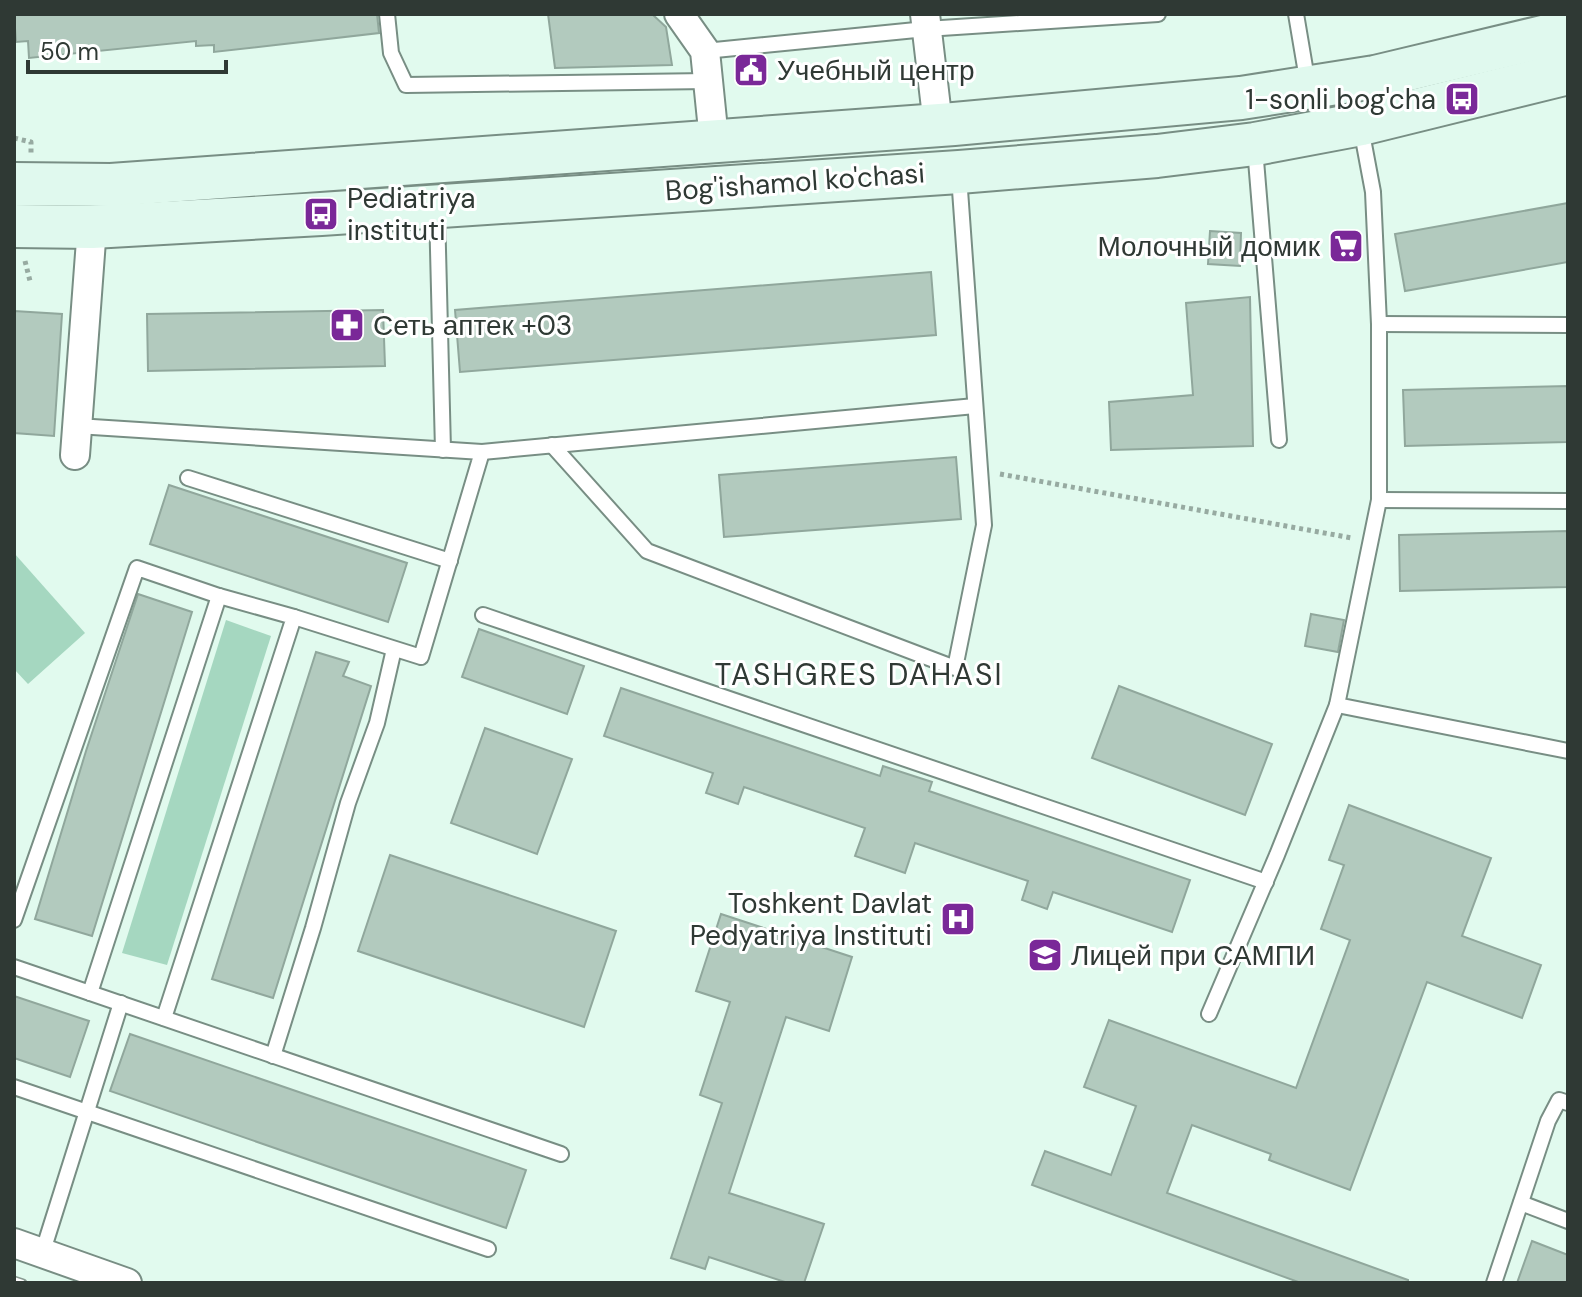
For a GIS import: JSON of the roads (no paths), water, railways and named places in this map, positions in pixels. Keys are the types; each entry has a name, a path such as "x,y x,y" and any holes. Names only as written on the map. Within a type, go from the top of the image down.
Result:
{"main road":[{"name":"Bog'ishamol ko'chasi","path":"14,184 111,185 946,124 1241,98 1375,77 1568,31"},
{"name":"Bog'ishamol ko'chasi","path":"19,244 92,227 959,172 1157,156 1255,144 1371,121 1568,73"},
{"path":"1371,121 1375,77"},
{"path":"946,124 959,172"}],"street":[{"path":"679,14 705,51 714,140"},
{"path":"925,22 946,124"},
{"path":"75,455 92,227"},
{"path":"14,1243 127,1283"}],"lane":[{"path":"387,14 391,53 406,85 708,81"},
{"path":"705,51 925,22 1103,20 1158,14"},
{"path":"1296,14 1309,89"},
{"path":"1209,1014 1337,705 1379,500 1379,324 1371,121"},
{"path":"1255,144 1279,440"},
{"path":"552,445 647,551 955,668 984,525 959,172"},
{"path":"437,205 443,450"},
{"path":"1379,324 1568,325"},
{"path":"77,426 482,452 975,406"},
{"path":"14,920 137,568 421,657 482,452"},
{"path":"188,478 450,561"},
{"path":"1379,500 1568,501"},
{"path":"90,993 219,596"},
{"path":"483,615 1266,882"},
{"path":"164,1018 294,617"},
{"path":"273,1056 348,803 377,723 394,649"},
{"path":"1337,705 1568,751"},
{"path":"14,967 561,1154"},
{"path":"42,1254 121,1003"},
{"path":"14,1087 488,1249"},
{"path":"1494,1283 1548,1121 1559,1100 1568,1103"},
{"path":"1521,1203 1568,1221"}],"railway":[{"path":"14,1280 23,1283"}],"place":[{"name":"Учебный центр","path":"751,70"},
{"name":"1-sonli bog'cha","path":"1462,99"},
{"name":"Pediatriya instituti","path":"321,214"},
{"name":"Молочный домик","path":"1346,246"},
{"name":"Сеть аптек +03","path":"347,325"},
{"name":"Toshkent Davlat Pedyatriya Instituti","path":"958,919"},
{"name":"Лицей при САМПИ","path":"1045,955"}],"district":[{"name":"TASHGRES DAHASI","path":"859,674"}]}
